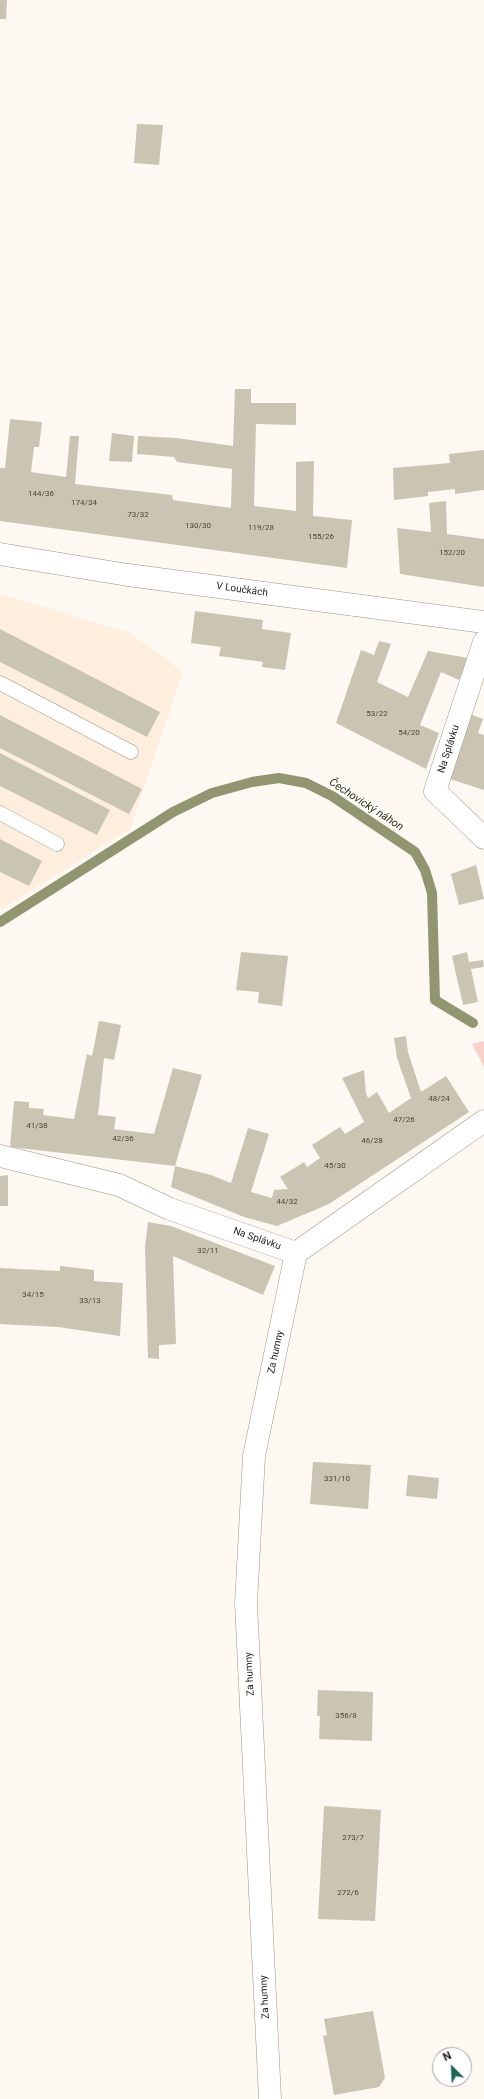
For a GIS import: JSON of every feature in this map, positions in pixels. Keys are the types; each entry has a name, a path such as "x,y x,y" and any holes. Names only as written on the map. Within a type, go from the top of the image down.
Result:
{"street":[{"name":"V Loučkách","path":"0,554 128,575 484,622"},
{"name":"Na Splávku","path":"484,642 435,791 484,838"},
{"path":"296,1253 484,1121"},
{"name":"Na Splávku","path":"0,1156 119,1185 170,1209 296,1253"},
{"name":"Za humny","path":"270,2099 246,1603 254,1456 296,1253"}],"lane":[{"path":"0,683 131,752"},
{"path":"0,813 57,844"}],"shaded area":[{"path":"0,594 130,633 183,672 130,829 0,910"},
{"path":"484,1041 484,1067 472,1044"}],"building":[{"path":"0,0 7,0 6,19 0,19"},
{"path":"137,124 163,125 159,165 134,163"},
{"path":"235,389 251,389 251,403 296,403 296,425 256,424 254,506 296,511 296,462 314,461 313,516 352,520 347,568 0,521 0,468 5,468 10,419 42,422 39,447 34,447 31,472 66,477 70,436 79,436 75,484 172,495 173,500 231,508 232,469 177,462 174,457 137,454 138,436 176,438 233,446"},
{"path":"112,433 134,436 132,462 109,461"},
{"path":"484,450 484,490 455,494 455,489 428,492 428,496 394,500 393,468 450,463 449,454"},
{"path":"446,501 447,534 484,539 484,587 400,574 397,528 431,532 429,503"},
{"path":"195,611 263,620 262,629 291,633 285,670 262,667 263,662 219,656 221,647 191,643"},
{"path":"0,629 160,712 147,737 0,662"},
{"path":"379,641 391,644 377,682 408,697 428,651 468,658 459,680 441,672 420,725 439,733 426,769 336,723 361,650 374,655"},
{"path":"470,714 483,719 478,733 484,735 484,790 447,778"},
{"path":"0,715 142,789 129,814 0,748"},
{"path":"0,753 110,810 97,835 0,786"},
{"path":"0,839 42,861 29,886 0,872"},
{"path":"476,865 484,899 459,905 451,874"},
{"path":"241,952 288,956 282,1006 258,1003 259,992 236,990"},
{"path":"467,952 469,962 483,960 484,967 471,969 478,1002 463,1005 452,956"},
{"path":"99,1021 121,1025 114,1060 104,1058 98,1115 116,1117 114,1129 154,1134 173,1068 202,1075 175,1166 10,1147 14,1101 29,1102 29,1108 44,1109 43,1115 74,1119 87,1054 92,1056"},
{"path":"406,1036 408,1052 421,1092 446,1076 469,1112 329,1204 277,1226 244,1217 171,1187 175,1166 211,1175 231,1183 248,1128 269,1134 251,1192 272,1198 274,1190 288,1189 280,1177 304,1162 307,1167 320,1158 312,1145 340,1127 345,1134 364,1122 342,1078 364,1070 366,1093 368,1098 377,1092 389,1113 411,1098 397,1058 394,1038"},
{"path":"8,1175 8,1206 0,1206 0,1176"},
{"path":"148,1222 171,1226 275,1266 263,1295 173,1256 176,1344 159,1345 159,1359 148,1358 145,1247"},
{"path":"60,1266 94,1270 94,1281 123,1283 120,1336 58,1327 0,1324 0,1268 60,1271"},
{"path":"313,1462 371,1465 368,1509 310,1504"},
{"path":"408,1475 439,1478 437,1499 406,1496"},
{"path":"318,1690 373,1692 372,1741 319,1739 320,1716 317,1716"},
{"path":"324,1806 381,1810 375,1921 318,1919"},
{"path":"373,2011 385,2078 379,2087 334,2095 323,2036 327,2035 324,2019"}],"waterway":[{"name":"Čechovický náhon","path":"0,922 173,812 212,793 252,782 279,778 306,783 332,796 415,852 425,870 432,893 435,1000 473,1023"}]}
